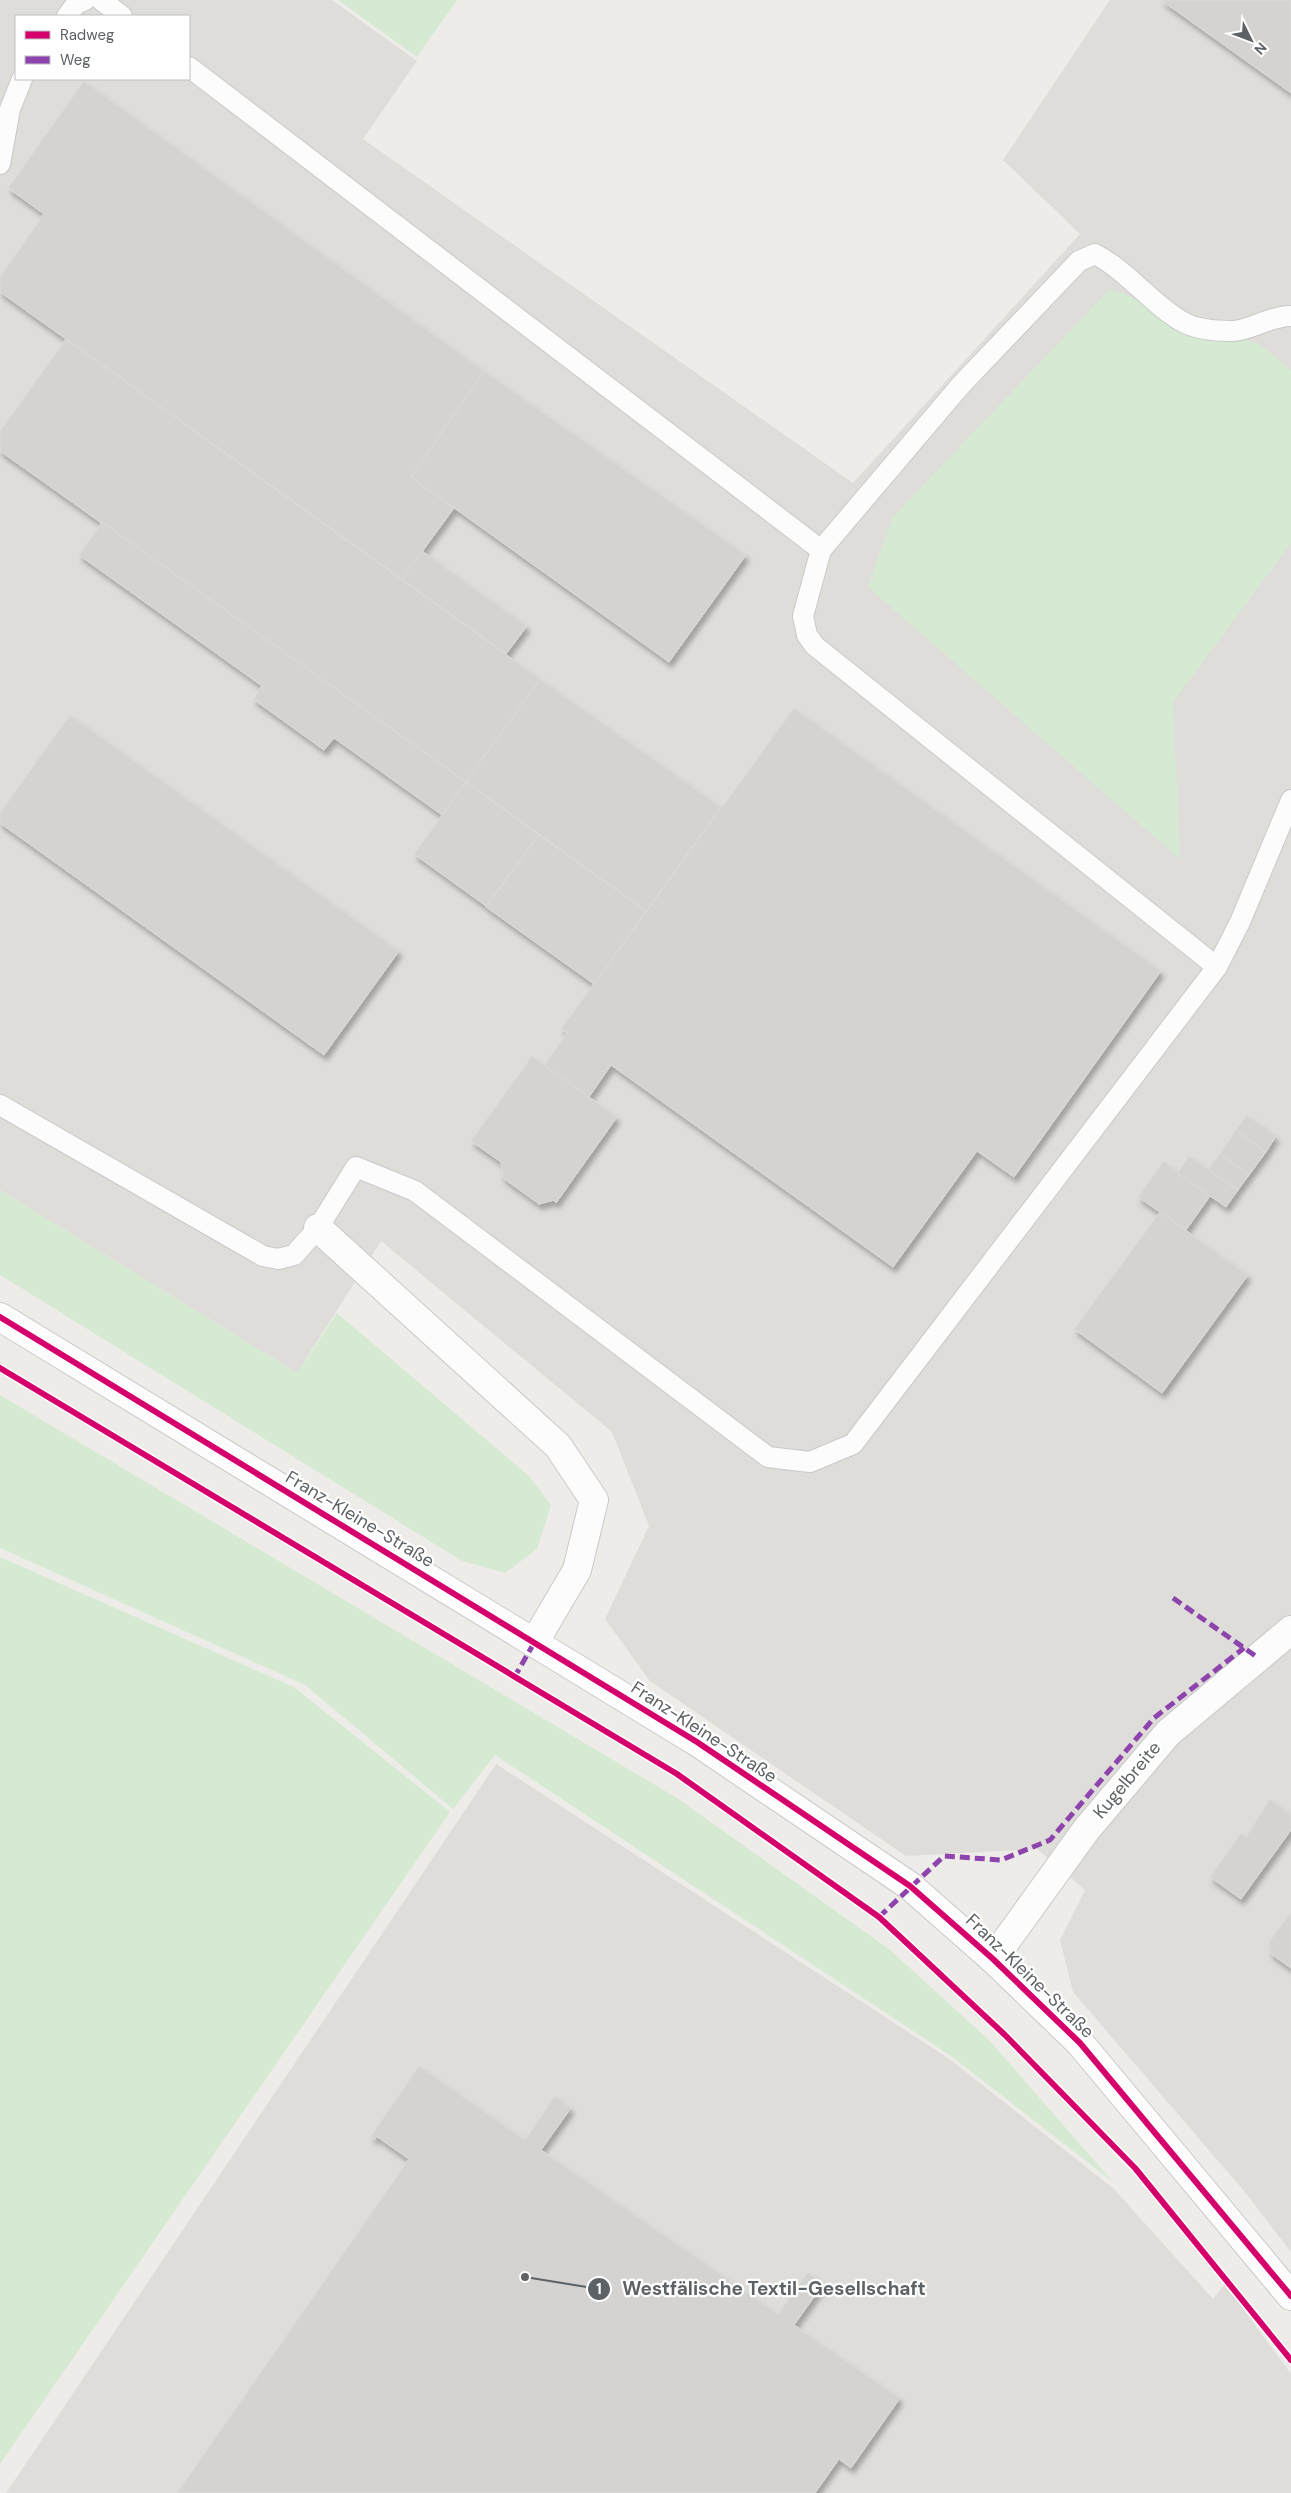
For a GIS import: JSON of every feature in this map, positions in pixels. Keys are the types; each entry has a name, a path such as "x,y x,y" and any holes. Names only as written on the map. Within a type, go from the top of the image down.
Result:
{"street":[{"path":"318,1228 558,1446 594,1500 577,1570 534,1643"},
{"name":"Franz-Kleine-Straße","path":"0,1317 697,1742 910,1886 993,1959 1080,2043 1291,2296"},
{"name":"Kugelbreite","path":"993,1959 1086,1830 1168,1732 1291,1630"}],"lane":[{"path":"68,15 76,4 85,0"},
{"path":"101,0 121,15"},
{"path":"190,68 821,550"},
{"path":"0,164 10,109 22,80"},
{"path":"1217,967 815,646 808,635 803,616 821,550 960,386 1080,261 1095,254 1110,262 1183,323 1211,331 1235,331 1263,321 1291,316"},
{"path":"0,1106 263,1256 278,1259 294,1255 318,1228 356,1167 415,1191 768,1457 810,1462 853,1444 1217,967 1240,922 1291,800"}],"shaded area":[{"path":"0,0 332,0 417,61 363,139 853,483 1080,234 1003,160 1110,0 1291,0 1291,2252 1244,2191 1073,1992 1060,1940 1085,1890 1037,1849 906,1856 650,1681 605,1619 649,1526 612,1432 381,1241 297,1373 0,1190"},
{"path":"496,1764 948,2058 1114,2189 1213,2299 1225,2284 1291,2374 1291,2493 6,2493"}],"green space":[{"path":"338,0 457,0 417,57"},
{"path":"1110,289 1261,345 1291,370 1291,543 1173,702 1180,859 868,587 893,517"},
{"path":"0,1190 297,1373 337,1313 529,1476 551,1505 537,1549 505,1573 462,1561 0,1275"},
{"path":"0,1395 677,1798 889,1949 990,2041 1113,2182 951,2056 495,1755 453,1809 305,1685 0,1548"},
{"path":"0,1557 294,1687 450,1812 0,2464"}],"building":[{"path":"1161,0 1291,0 1291,93"},
{"path":"84,81 484,371 411,477 454,508 402,579 0,292 0,277 44,214 8,188"},
{"path":"66,339 540,679 466,782 0,451 0,431"},
{"path":"484,371 746,555 669,662 411,477"},
{"path":"102,522 466,782 442,815 334,738 324,750 253,699 262,686 79,555"},
{"path":"422,551 527,626 506,654 402,579"},
{"path":"540,679 721,807 646,911 466,782"},
{"path":"794,708 1161,971 1014,1177 977,1151 893,1267 611,1065 589,1097 544,1065 567,1033 561,1029"},
{"path":"70,715 399,951 324,1055 0,823 0,813"},
{"path":"466,782 539,835 486,906 414,854"},
{"path":"539,835 646,911 594,984 486,907"},
{"path":"532,1056 617,1117 556,1203 554,1200 539,1204 503,1178 501,1162 471,1141"},
{"path":"1247,1115 1276,1136 1266,1152 1236,1130"},
{"path":"1236,1130 1266,1152 1249,1175 1220,1154"},
{"path":"1220,1154 1249,1175 1238,1190 1208,1169"},
{"path":"1189,1156 1238,1190 1226,1207 1177,1173"},
{"path":"1164,1161 1178,1171 1177,1173 1210,1196 1186,1230 1138,1197"},
{"path":"1160,1212 1248,1275 1162,1393 1074,1329"},
{"path":"1270,1799 1291,1815 1291,1830 1241,1899 1210,1877 1241,1833 1246,1837"},
{"path":"1291,1912 1291,1968 1271,1954 1269,1942"},
{"path":"419,2066 525,2140 555,2096 571,2108 541,2150 778,2314 808,2272 824,2283 794,2325 900,2398 851,2468 839,2459 815,2493 177,2493 409,2159 376,2136 375,2139 371,2136"}],"marked path":[{"path":"1173,1598 1257,1657"},
{"path":"514,1678 534,1643"},
{"path":"879,1917 944,1856 1001,1860 1050,1840 1154,1718 1244,1648"}],"cycle path":[{"path":"0,1317 697,1742 910,1886 993,1959 1080,2043 1291,2296"},
{"path":"0,1368 677,1774 879,1917 1005,2035 1135,2168 1291,2360"}],"place":[{"name":"Westfälische Textil-Gesellschaft","path":"525,2277"}]}
